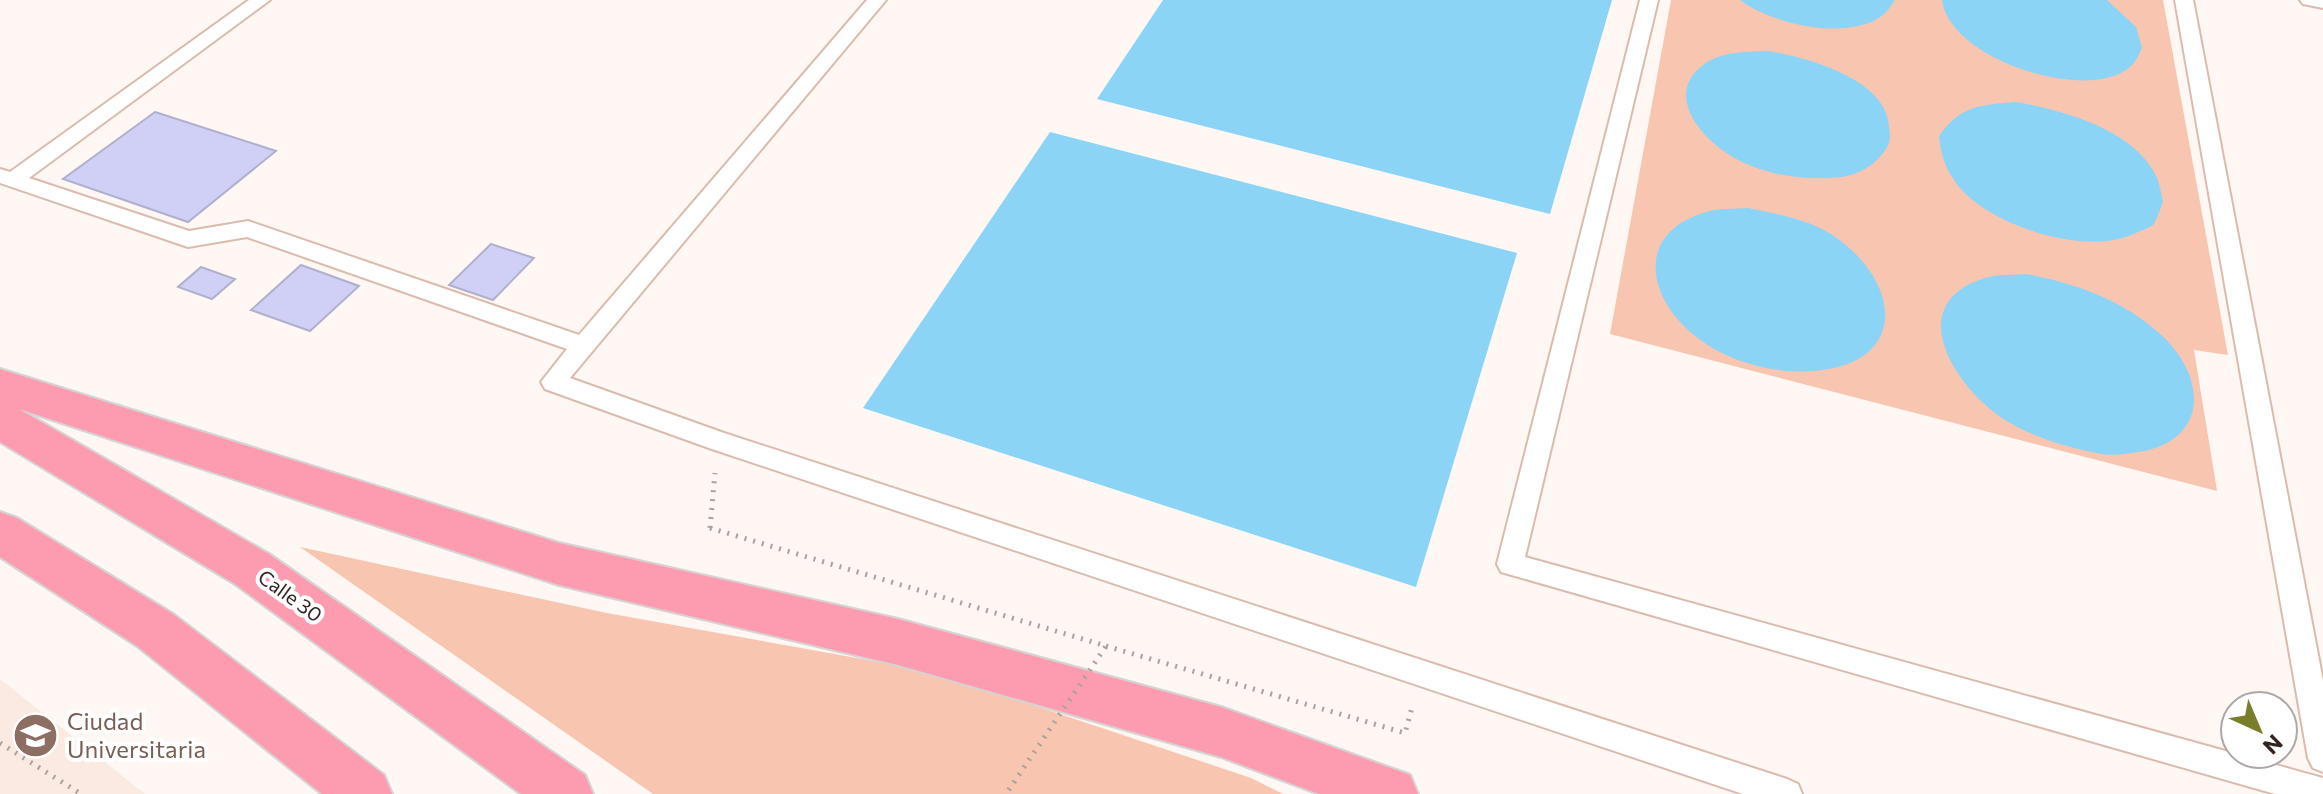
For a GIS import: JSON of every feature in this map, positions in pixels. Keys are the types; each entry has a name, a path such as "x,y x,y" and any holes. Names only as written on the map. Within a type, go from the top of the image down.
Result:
{"highway":[{"path":"0,386 559,564 898,642 1221,732 1391,794"},
{"name":"Calle 30","path":"0,420 252,569 566,794"},
{"path":"0,532 155,630 365,794"}],"lane":[{"path":"6,178 261,0"},
{"path":"877,0 553,382 718,441 1787,794"},
{"path":"1649,0 1510,564 2323,793"},
{"path":"2184,0 2323,758"},
{"path":"2309,0 2323,3"},
{"path":"6,178 188,239 248,229 584,346"}],"path":[{"path":"718,441 710,528 1405,733"},
{"path":"1006,794 1106,646"},
{"path":"0,743 81,794"}],"shaded area":[{"path":"1671,0 2163,0 2228,355 2194,350 2217,491 1610,334"},
{"path":"300,547 607,613 935,672 1251,778 1283,794 653,794"},
{"name":"Ciudad Universitaria","path":"0,679 145,794 0,794"}],"water":[{"path":"1163,0 1612,0 1550,214 1097,99"},
{"path":"1740,0 1895,0 1883,15 1868,23 1831,28 1790,22 1754,9"},
{"path":"1942,0 2107,0 2136,27 2142,48 2133,64 2114,76 2088,80 2026,71 1995,58 1969,42 1951,22"},
{"path":"1768,51 1802,58 1841,73 1874,95 1884,109 1890,132 1888,146 1878,159 1849,176 1797,177 1752,166 1714,144 1696,124 1686,100 1692,76 1718,57"},
{"path":"2016,102 2054,110 2096,125 2133,147 2147,161 2159,184 2163,202 2153,225 2116,240 2068,240 2017,225 1974,201 1959,187 1947,169 1939,136 1955,118 1972,108"},
{"path":"1050,132 1517,253 1416,587 863,408"},
{"path":"1748,208 1814,225 1834,236 1873,275 1882,297 1885,318 1880,337 1867,353 1845,365 1814,371 1769,369 1725,355 1682,324 1659,288 1656,270 1658,252 1667,236 1682,222 1706,212"},
{"path":"2027,274 2080,288 2113,302 2144,321 2175,350 2187,369 2194,406 2188,423 2176,437 2158,447 2117,455 2077,449 2040,437 2005,420 1969,388 1945,347 1941,326 1945,307 1959,290 1985,278"}],"building":[{"path":"155,112 276,151 188,222 63,179"},
{"path":"491,244 534,258 493,300 449,285"},
{"path":"301,265 359,286 310,331 251,310"},
{"path":"201,267 235,279 212,299 178,287"}],"place":[{"name":"Ciudad Universitaria","path":"36,736"}]}
